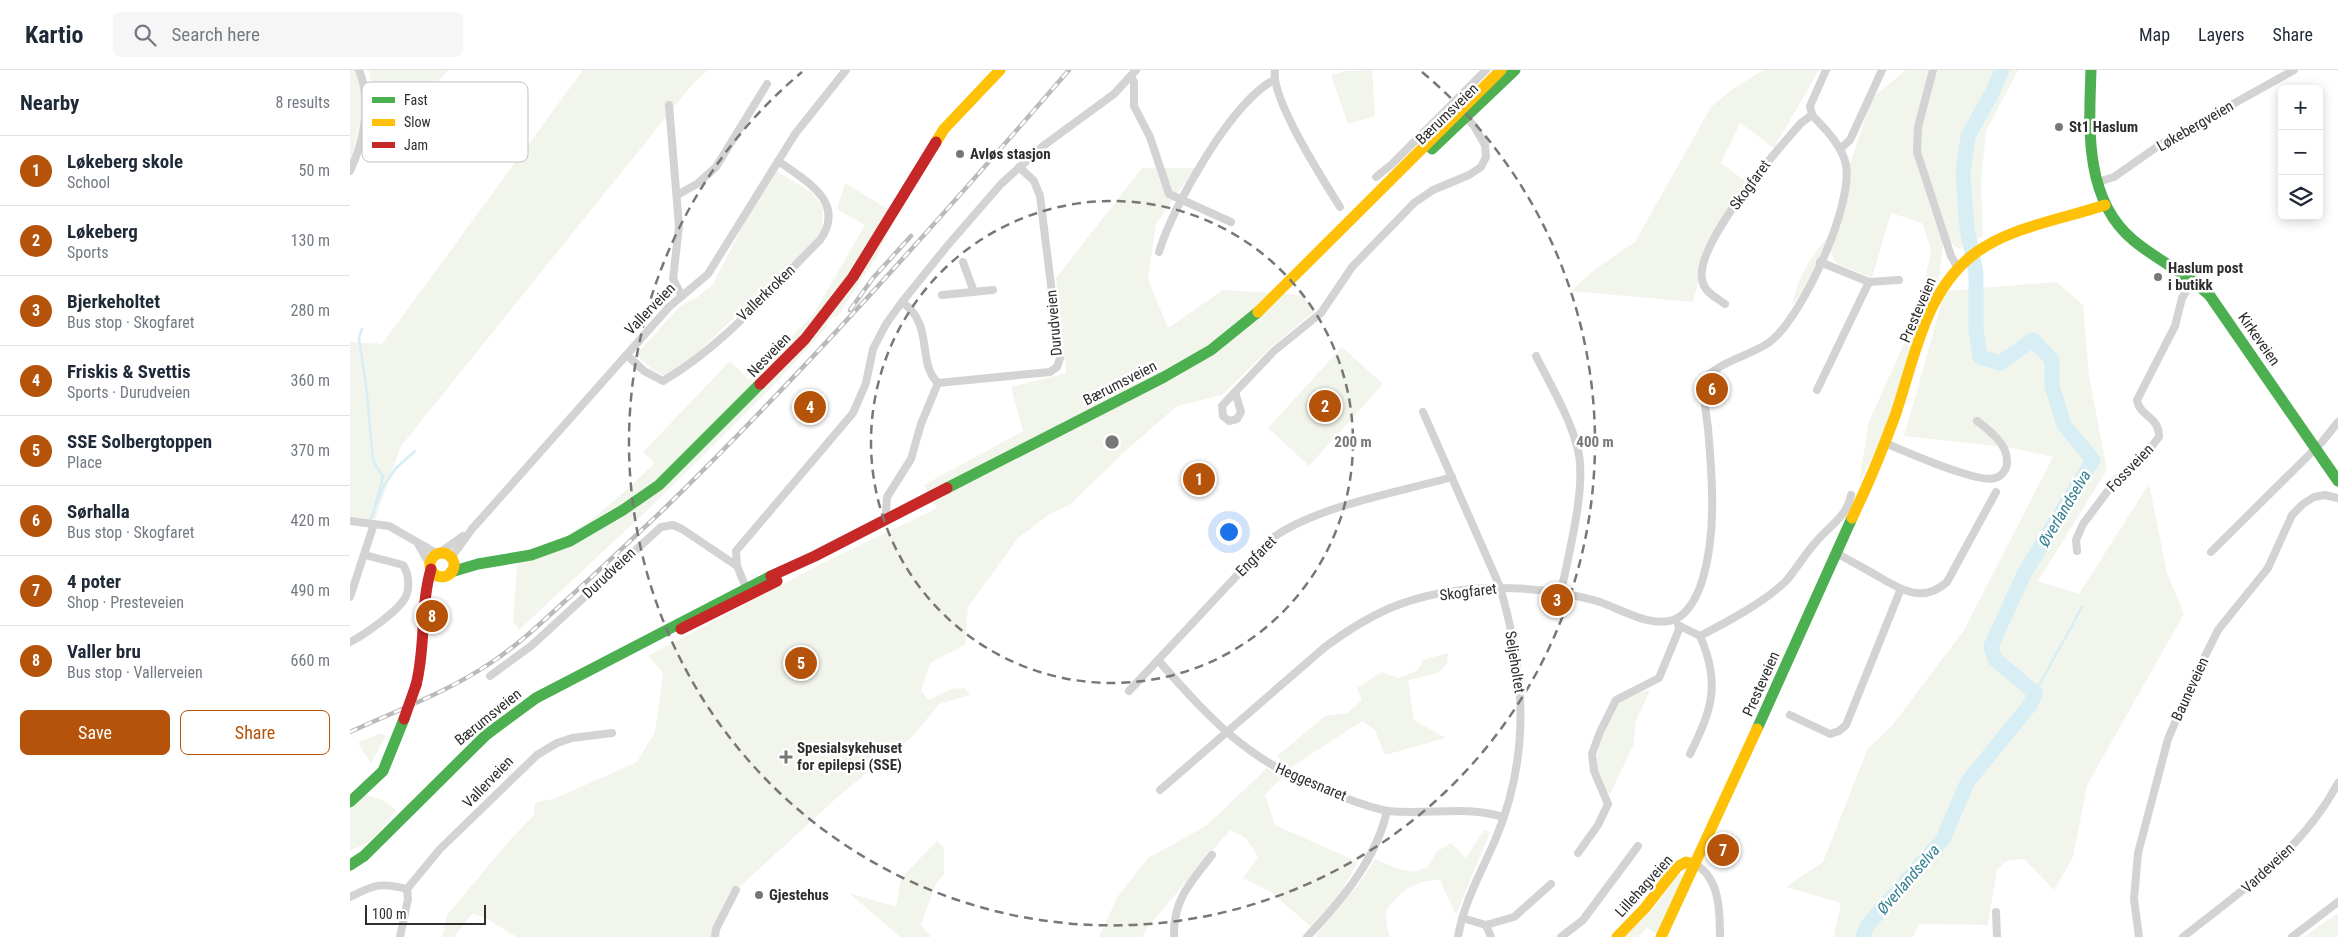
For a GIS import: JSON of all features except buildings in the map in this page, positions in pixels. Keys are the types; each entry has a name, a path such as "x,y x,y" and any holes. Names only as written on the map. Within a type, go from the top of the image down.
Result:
{"main road":[{"name":"Nesveien","path":"438,571 531,555 570,541 623,510 660,485 805,339 853,277 944,129 1000,70"},
{"name":"Bærumsveien","path":"1463,114 1501,70"},
{"name":"Bærumsveien","path":"350,865 364,856 472,748 504,720 557,686 632,648 679,630 815,556 1135,392 1211,350 1272,300 1397,176 1405,165 1515,70"},
{"name":"Kirkeveien","path":"2091,70 2091,127 2098,182 2104,204 2112,220 2125,234 2194,279 2224,316 2338,481"},
{"name":"Presteveien","path":"1661,937 1885,443 1928,317 1940,291 1954,272 1973,255 2001,240 2104,204"},
{"name":"Nesveien","path":"439,554 478,564"},
{"path":"438,571 434,556 439,554"},
{"path":"350,802 383,771 392,752 422,665 426,592 438,571 453,563 451,558"},
{"name":"Bærumsveien","path":"350,854 382,836"},
{"name":"Lillehagveien","path":"1617,937 1645,908 1678,867 1686,862 1695,864"}],"street":[{"path":"359,70 362,84"},
{"name":"Vallerveien","path":"451,558 472,529 669,307 708,274 746,210 795,134 846,70"},
{"path":"1275,70 1274,80 1307,154 1340,207"},
{"name":"Bærumsveien","path":"1376,176 1392,164 1486,70"},
{"path":"1690,754 1706,723 1713,693 1709,664 1700,636 1680,627 1673,620 1687,609 1701,586 1711,530 1711,484 1704,390 1706,377 1722,366 1739,360 1770,342 1793,315 1828,247 1845,190 1846,164 1840,149 1812,115 1810,106 1826,70"},
{"path":"1840,149 1850,140 1882,70"},
{"path":"1933,70 1918,127 1917,152 1951,256 1954,272"},
{"name":"Løkebergveien","path":"2098,182 2114,178 2161,144 2294,70"},
{"path":"748,592 737,566 736,551 853,413 866,383 873,349 902,302 1001,184 1043,146 1114,94 1133,73"},
{"path":"1133,73 1134,106 1148,131 1169,194 1181,197 1231,222"},
{"path":"1159,252 1166,228 1181,197 1248,99 1259,89 1274,80"},
{"path":"677,195 698,184 716,167 766,84"},
{"path":"669,106 679,226 673,279 682,296"},
{"path":"1235,392 1274,351 1321,313 1352,267 1414,203 1432,190 1469,175 1481,167 1486,157 1485,145 1474,126 1463,114"},
{"name":"Skogfaret","path":"1725,304 1707,291 1702,282 1701,270 1706,256 1747,186 1801,123 1812,115"},
{"path":"350,171 362,139"},
{"name":"Vallerkroken","path":"627,355 653,377 663,381 696,359 744,316 820,240 827,230 829,221 826,202 818,190 778,161"},
{"name":"Durudveien","path":"938,383 1050,372 1057,367 1060,358 1040,196 1034,182 1019,167"},
{"path":"963,262 974,292"},
{"path":"1820,262 1869,282 1899,280"},
{"name":"Fossveien","path":"2077,551 2076,540 2082,524 2116,480 2148,451 2158,436 2156,423 2142,411 2136,400 2175,326 2182,298 2194,279"},
{"path":"1817,390 1869,282"},
{"path":"942,295 993,290"},
{"path":"886,512 887,498 910,459 921,424 938,383 931,371 924,334 917,318 911,308 902,302"},
{"path":"1536,356 1560,404 1579,450 1580,473 1578,495 1561,593"},
{"name":"Seljeholtet","path":"1423,412 1500,587 1515,656 1522,722 1516,773 1503,817 1496,837 1476,878 1462,918 1458,937"},
{"path":"1885,443 1957,471 1985,478 1996,478 2002,474 2007,466 2005,449 1988,429 1978,421"},
{"path":"2211,552 2338,422"},
{"name":"Engfaret","path":"1129,691 1272,538 1288,527 1337,509 1452,477"},
{"path":"1836,553 1900,590 1921,593 1934,590 1947,582 1996,492"},
{"path":"1700,636 1741,613 1787,580 1815,542 1843,515 1851,495"},
{"name":"Bauneveien","path":"2139,937 2134,899 2138,853 2168,739 2188,690 2218,630 2268,568 2292,515 2303,504 2314,497 2325,495 2338,498"},
{"path":"350,522 389,526 405,533 415,541 439,554"},
{"path":"350,597 374,524"},
{"name":"Durudveien","path":"490,676 531,646 661,527 670,525 682,529 737,566"},
{"name":"Vallerveien","path":"439,554 472,529"},
{"path":"415,541 438,571"},
{"path":"350,642 402,602 407,591 407,576 403,565 365,555"},
{"name":"Skogfaret","path":"1160,790 1227,734 1325,647 1389,608 1423,598 1484,587 1500,587 1561,593 1599,602 1643,618 1673,620"},
{"path":"1790,715 1830,734 1839,731 1846,725 1900,590"},
{"path":"1578,853 1598,825 1608,804 1594,771 1592,754 1600,732 1616,700 1659,678 1680,627"},
{"name":"Heggesnaret","path":"1158,660 1227,734 1249,752 1290,776 1324,790 1387,811 1413,813 1474,810 1503,817"},
{"name":"Vallerveien","path":"407,889 440,849 536,755 549,747 572,738 612,734"},
{"name":"Vardeveien","path":"2183,937 2253,884 2287,852 2310,827 2338,783"},
{"path":"1307,937 1342,897 1365,864 1379,839 1387,811"},
{"path":"1561,937 1582,920 1638,846"},
{"path":"1174,937 1174,917 1179,901 1212,855"},
{"path":"1695,864 1707,874 1717,895 1720,937"},
{"path":"350,897 373,885 381,884 407,889 408,899 400,937"},
{"path":"1462,918 1486,925 1514,917 1552,884"},
{"path":"715,937 716,929 736,890"},
{"path":"2292,937 2338,902"},
{"path":"1996,912 1998,937"},
{"path":"1486,925 1491,937"}],"shaded area":[{"path":"350,70 355,70 362,94 362,116 350,162"},
{"path":"369,70 448,70 438,82 371,82"},
{"path":"583,70 708,70 691,86 401,446 375,519 350,518 350,342 382,344 516,162 528,162 528,145"},
{"path":"1372,70 1375,116 1348,124 1331,75 1346,71"},
{"path":"1763,70 1819,70 1774,148 1740,123 1721,163 1748,183 1701,270 1693,302 1571,291 1594,270 1635,242 1711,107 1731,90"},
{"path":"1906,70 2018,70 1986,131 1981,182 1983,236 1959,249 1944,238 1938,285 1885,431 1859,484 1868,424 1914,321 1925,282 1931,249 1922,223 1891,213 1872,278 1836,263 1828,247 1847,173 1872,98"},
{"path":"1142,168 1195,168 1156,224 1148,279 1168,328 1223,290 1302,295 1315,311 1271,347 1222,395 1177,406 1122,454 1071,504 1050,514 1018,538 968,607 965,645 930,663 921,691 929,700 951,689 965,688 970,695 939,704 913,736 842,793 736,890 715,937 517,937 489,920 472,914 454,937 442,937 447,915 510,840 534,815 535,803 556,798 637,762 655,732 663,673 648,656 821,564 937,508 924,485 1023,431 1011,387 1066,373 1056,278"},
{"path":"775,170 812,193 823,207 822,231 805,251 684,365 664,376 653,370 636,355 680,306 698,297 713,284 760,192"},
{"path":"845,183 896,214 877,256 837,317 834,316 826,324 828,326 772,387 656,502 519,630 513,621 518,554 557,540 575,530 609,505 655,463 643,452 730,361 749,380 813,315 865,225 837,209"},
{"path":"1829,236 1803,292 1792,305 1806,268 1816,251"},
{"path":"2056,282 2083,305 2089,376 2107,470 2038,581 2079,594 2149,484 2167,573 2184,614 2087,785 2073,857 2054,890 2024,859 2008,860 1997,869 1988,925 1919,924 1913,937 1834,937 1841,903 1786,887 1823,862 1868,748 1891,727 1964,630 2053,457 2013,448 1904,436 1945,291"},
{"path":"1342,347 1383,384 1309,466 1268,428"},
{"path":"1448,653 1447,664 1438,673 1408,680 1414,720 1446,738 1385,755 1375,730 1362,721 1290,768 1277,756 1325,716 1347,713 1362,700 1357,688 1382,672 1398,678 1418,670 1423,660"},
{"path":"1650,690 1635,723 1634,744 1610,794 1599,777 1597,770 1598,755 1606,726 1610,717 1625,698"},
{"path":"381,733 386,736 371,763 359,742"},
{"path":"1267,768 1282,777 1265,795 1275,825 1358,862 1340,893 1311,927 1271,892 1243,878 1258,857 1246,838 1230,830 1147,928 1142,937 1099,937 1118,896 1148,858 1206,826"},
{"path":"364,796 382,800 396,811 370,840 350,850 350,810"},
{"path":"1484,830 1490,832 1456,915 1440,880 1423,882 1415,884 1403,892 1386,910 1387,928 1390,937 1315,937 1361,881 1375,859 1399,869 1414,872 1428,867 1436,852 1451,843 1466,858"},
{"path":"937,841 944,848 944,874 936,883 921,925 931,937 900,937 849,893 896,907 901,878"},
{"path":"1682,874 1684,879 1657,935 1647,927 1638,937 1625,937 1655,907 1677,876"},
{"path":"2338,913 2338,937 2304,937"}],"waterway":[{"name":"Øverlandselva","path":"1863,937 1867,926 1943,839 1968,781 2030,705 2035,693 1995,659 1991,646 2024,574 2093,460 2064,425 2052,386 2052,360 2033,340 2000,363 1980,357 1976,328 1976,273 1967,228 1963,174 1968,136 1991,95 2002,70"},
{"path":"362,329 359,338 367,393 373,460 383,477 372,517"},
{"path":"370,521 382,489 396,468 415,451"},
{"path":"2035,693 2082,607"}],"railway":[{"path":"350,732 440,692 475,673 529,634 590,579 666,507 822,347 922,238 1069,70"},
{"path":"850,310 873,278 911,236"}],"traffic: fast":[{"path":"1432,149 1515,70"},
{"path":"2091,70 2090,138 2093,161 2105,204 2117,223 2133,240 2192,280 2210,296 2338,481"},
{"path":"947,488 1164,377 1211,350 1258,312"},
{"path":"451,572 478,564 531,555 570,541 623,510 659,485 760,384"},
{"path":"1757,729 1852,518"},
{"path":"350,865 364,856 486,735 536,698 771,576"},
{"path":"350,802 383,771 404,719"}],"traffic: slow":[{"path":"936,142 944,129 1000,70"},
{"path":"1258,312 1501,70"},
{"path":"1852,518 1875,468 1895,416 1915,351 1932,307 1943,288 1957,270 1974,254 2004,237 2020,230 2105,205"},
{"path":"442,553 450,557 454,565 450,573 442,577 434,573 430,565 434,557 442,553"},
{"path":"1661,937 1757,729"},
{"path":"1617,937 1645,908 1677,867 1686,862 1695,864"}],"traffic: jam":[{"path":"760,384 805,339 853,277 936,142"},
{"path":"771,576 815,556 947,488"},
{"path":"416,685 421,656 425,598 431,569"},
{"path":"681,629 777,581"},
{"path":"404,719 416,685"}],"place":[{"name":"St1 Haslum","path":"2059,127"},
{"name":"Avløs stasjon","path":"960,154"},
{"name":"Haslum post i butikk","path":"2158,277"},
{"name":"Sørhalla","path":"1712,389"},
{"name":"Løkeberg","path":"1325,406"},
{"name":"Friskis & Svettis","path":"810,407"},
{"name":"Løkeberg skole","path":"1199,479"},
{"name":"Bjerkeholtet","path":"1557,600"},
{"name":"Valler bru","path":"432,616"},
{"name":"SSE Solbergtoppen","path":"801,663"},
{"name":"Spesialsykehuset for epilepsi (SSE)","path":"786,757"},
{"name":"4 poter","path":"1723,850"},
{"name":"Gjestehus","path":"759,895"}]}
